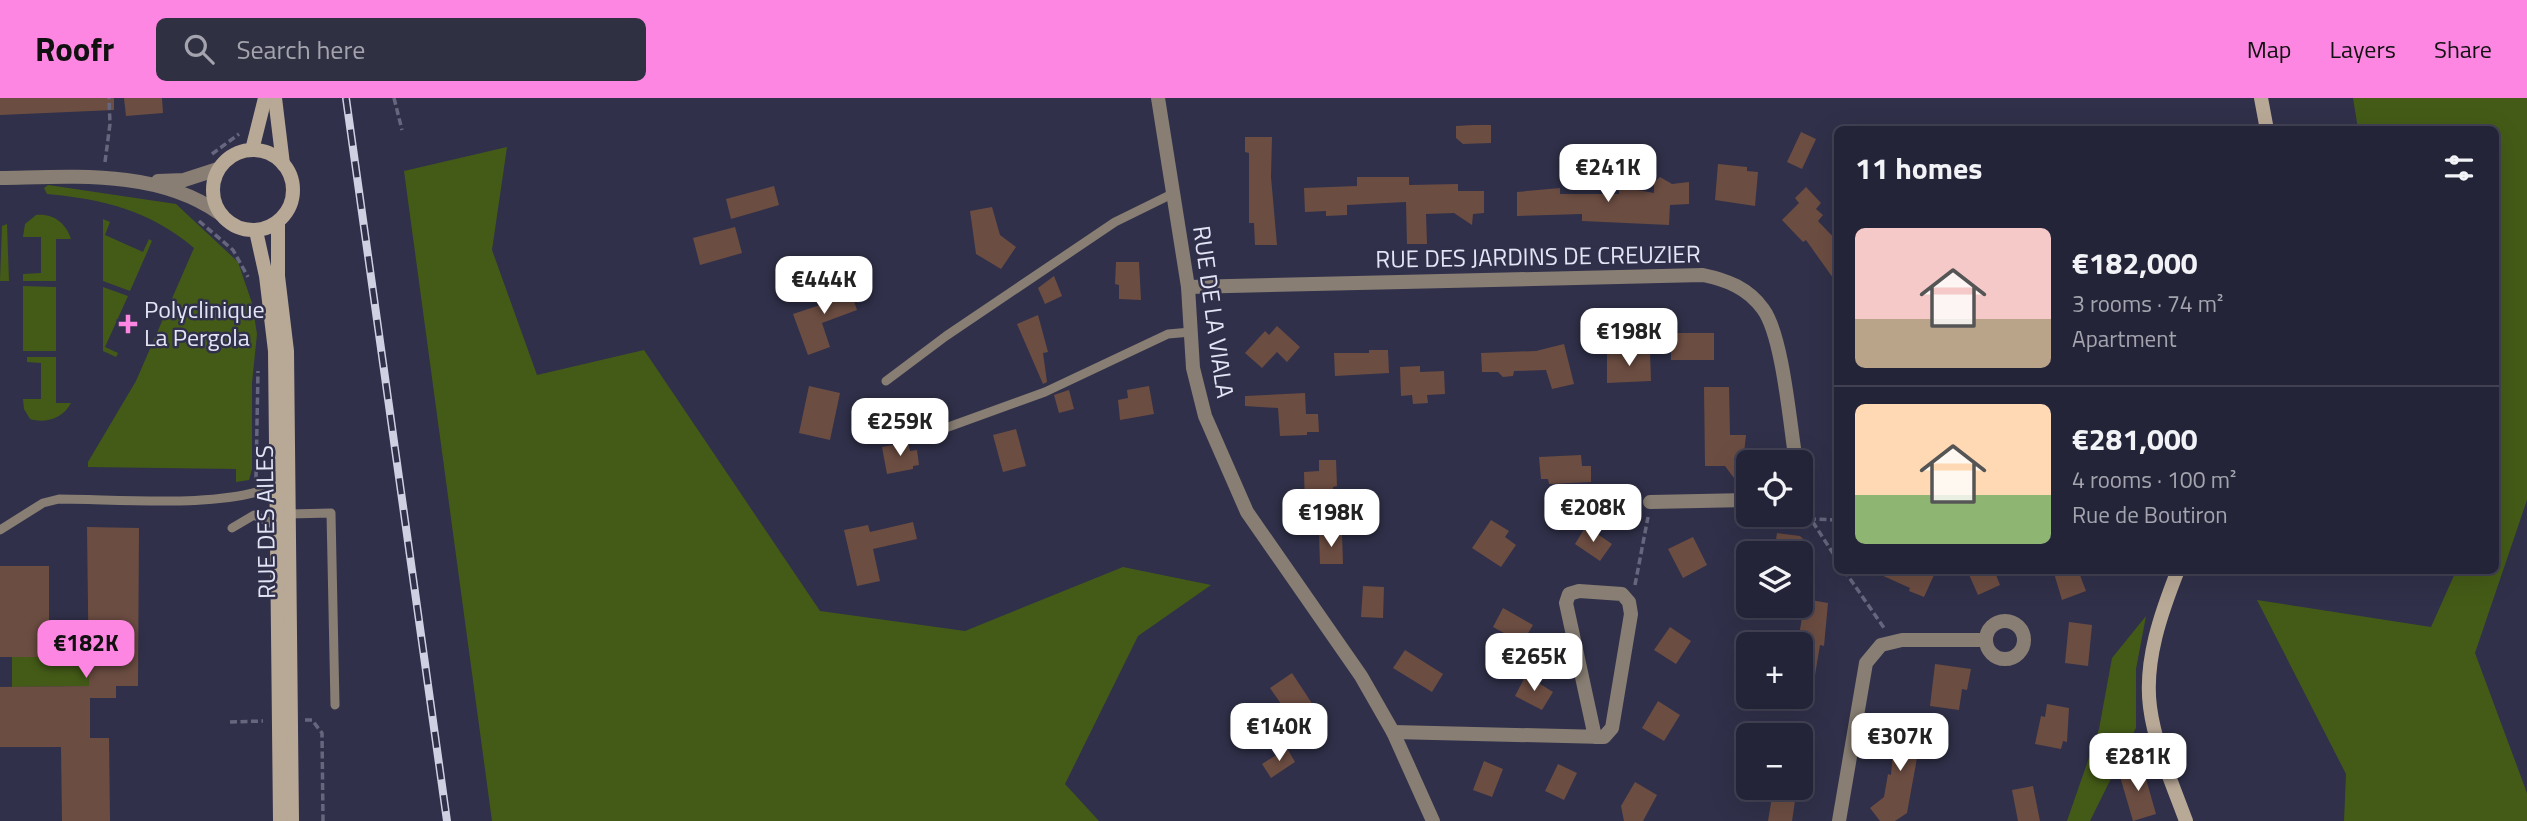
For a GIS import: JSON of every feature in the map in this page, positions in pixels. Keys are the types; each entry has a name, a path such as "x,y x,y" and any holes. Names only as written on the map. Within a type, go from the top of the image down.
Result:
{"main road":[{"path":"252,150 265,98"},
{"path":"275,98 283,164 293,188 292,201 278,223 256,231 235,227 219,212 212,191 218,169 238,152 263,151 283,164"},
{"path":"2261,98 2266,126"},
{"name":"RUE DES AILES","path":"278,223 278,276 287,351 292,821"},
{"name":"RUE DES AILES","path":"256,231 266,276 275,351 274,486 280,821"},
{"path":"2177,574 2151,656 2150,707 2162,757 2186,821"}],"street":[{"name":"RUE DE LA VIALA","path":"1158,98 1188,287 1193,368 1205,416 1247,512 1361,676 1393,732 1433,821"},
{"path":"0,178 138,182 184,180 218,169"},
{"path":"138,182 182,192 219,212"},
{"name":"RUE DES JARDINS DE CREUZIER","path":"1188,287 1689,276 1726,280 1748,293 1764,310 1774,332 1794,450"},
{"path":"1650,502 1736,500"},
{"path":"1393,732 1595,737 1604,737 1612,728 1631,614 1622,594 1579,591 1569,594 1566,603 1595,737"},
{"path":"1839,821 1866,663 1881,645 1893,642 1986,640"}],"lane":[{"path":"886,381 968,321 1059,263 1115,222 1174,193"},
{"path":"929,434 1045,392 1168,334 1191,332"},
{"path":"0,530 43,503 59,499 221,499 257,494 274,486"},
{"path":"289,514 331,513 335,705"},
{"path":"232,528 254,515 275,525"}],"path":[{"path":"102,179 110,124 109,98"},
{"path":"394,98 402,130"},
{"path":"202,162 222,144 242,132"},
{"path":"194,217 233,250 251,283"},
{"path":"257,494 256,382 260,361"},
{"path":"1626,599 1637,583 1650,502"},
{"path":"1813,519 1834,520"},
{"path":"1813,525 1834,555"},
{"path":"1847,574 1893,642"},
{"path":"292,720 312,720 322,733 323,821"}],"green space":[{"path":"2353,98 2527,98 2527,500 2475,653 2527,793 2527,821 2344,821 2346,774 2257,600 2431,627 2455,574 2499,574 2499,126 2358,126"},
{"path":"507,147 492,250 537,375 644,350 820,611 965,631 1123,567 1211,585 1138,636 1065,784 1099,821 492,821 404,171"},
{"path":"48,185 176,204 238,262 252,303 257,334 252,383 252,469 249,480 236,482 236,469 88,467 88,462 136,381 194,248 178,235 143,216 88,199 47,194 44,188"},
{"path":"36,215 58,220 71,239 56,239 56,281 23,281 23,274 41,273 41,237 23,237 25,224"},
{"path":"103,219 110,222 105,235 143,252 149,239 152,241 130,291 103,281"},
{"path":"7,224 9,281 0,281 2,226"},
{"path":"23,286 56,287 56,351 23,351"},
{"path":"103,287 128,296 105,347 118,353 116,357 103,351"},
{"path":"27,357 56,357 56,403 71,403 59,416 48,420 30,419 24,409 23,399 41,399 41,363 27,362"},
{"path":"2146,616 2136,669 2136,728 2090,821 2067,821 2099,729 2112,658"},
{"path":"49,627 88,627 89,686 12,687 12,657"}],"building":[{"path":"0,98 114,98 114,110 0,115"},
{"path":"124,98 162,98 163,113 126,116"},
{"path":"1491,125 1491,143 1463,144 1456,138 1456,126"},
{"path":"1801,132 1816,139 1802,169 1787,162"},
{"path":"1245,137 1272,137 1271,177 1277,245 1255,245 1254,223 1249,223 1249,153 1245,152"},
{"path":"1718,164 1747,167 1747,171 1758,172 1755,206 1715,200"},
{"path":"1357,177 1409,177 1409,185 1458,184 1458,191 1484,191 1484,213 1473,214 1472,225 1454,213 1426,214 1427,244 1407,244 1406,202 1347,205 1347,215 1326,216 1326,211 1305,212 1304,188 1357,186"},
{"path":"1660,177 1672,184 1689,182 1689,204 1670,205 1669,225 1582,221 1582,214 1517,216 1517,192 1560,188 1560,194 1619,194 1619,187 1654,193 1654,182"},
{"path":"774,186 779,205 731,219 726,199"},
{"path":"1806,187 1821,203 1816,209 1823,215 1818,221 1834,238 1834,279 1806,240 1803,242 1782,220 1799,203 1795,198"},
{"path":"992,207 1000,235 1016,247 1001,269 976,254 970,211"},
{"path":"735,227 742,253 700,265 693,238"},
{"path":"1116,262 1139,262 1141,300 1119,299 1119,285 1115,284"},
{"path":"1054,276 1062,296 1045,304 1038,288"},
{"path":"847,281 857,310 822,323 830,347 808,355 793,314 823,304 819,291"},
{"path":"1038,315 1048,352 1043,353 1047,382 1043,384 1017,324"},
{"path":"1277,326 1300,347 1287,362 1277,352 1262,368 1245,353 1265,331 1269,335"},
{"path":"1671,333 1714,333 1714,360 1671,360"},
{"path":"1564,344 1574,384 1552,389 1546,370 1514,371 1513,376 1503,377 1498,372 1482,372 1481,353 1536,351"},
{"path":"1369,350 1388,350 1389,373 1335,376 1334,353 1369,353"},
{"path":"1650,352 1651,381 1607,383 1607,354"},
{"path":"1420,366 1420,372 1444,371 1445,394 1427,395 1428,403 1413,404 1412,395 1401,396 1400,367"},
{"path":"809,386 840,393 830,440 799,433"},
{"path":"1149,386 1154,414 1120,420 1118,400 1128,398 1127,390"},
{"path":"1704,387 1729,387 1730,435 1746,435 1744,450 1736,450 1734,478 1725,466 1705,466"},
{"path":"1069,390 1074,409 1059,413 1054,395"},
{"path":"1305,393 1306,414 1318,414 1319,432 1307,432 1307,435 1280,436 1278,408 1245,406 1245,396"},
{"path":"1016,429 1026,466 1003,472 993,435"},
{"path":"908,442 910,451 917,450 919,465 913,466 913,469 887,474 882,447"},
{"path":"1581,455 1582,466 1591,466 1591,482 1549,484 1548,479 1541,479 1539,457"},
{"path":"1319,460 1336,460 1337,486 1333,487 1333,506 1305,507 1304,472 1319,471"},
{"path":"1491,520 1509,531 1505,537 1516,545 1501,567 1472,548"},
{"path":"913,522 917,539 873,549 880,581 857,586 844,530 868,525 870,532"},
{"path":"1586,526 1612,544 1600,561 1575,544"},
{"path":"87,527 139,528 138,686 116,686 116,698 90,698 90,738 109,738 110,821 62,821 61,747 0,747 0,687 89,686"},
{"path":"1319,533 1342,534 1343,564 1320,564"},
{"path":"1777,533 1800,536 1805,541 1776,541"},
{"path":"1693,537 1707,565 1683,578 1668,549"},
{"path":"0,566 49,566 49,657 0,657"},
{"path":"1879,574 1934,575 1924,597 1909,591 1910,588"},
{"path":"1969,574 1996,574 2000,585 1978,595"},
{"path":"2054,574 2080,574 2086,591 2062,600"},
{"path":"1363,586 1384,587 1383,618 1361,617"},
{"path":"1813,600 1828,603 1824,646 1820,645 1815,675 1813,632 1800,632 1802,618 1813,618"},
{"path":"1503,608 1533,625 1522,643 1493,627"},
{"path":"2069,622 2092,625 2088,666 2065,663"},
{"path":"1670,627 1691,641 1676,664 1654,650"},
{"path":"1405,650 1443,674 1432,692 1393,668"},
{"path":"1935,664 1971,669 1967,690 1962,689 1959,710 1930,706"},
{"path":"1292,673 1319,714 1297,727 1270,688"},
{"path":"1526,675 1553,692 1542,710 1515,696"},
{"path":"1658,701 1680,715 1664,741 1642,728"},
{"path":"2047,704 2069,708 2067,742 2063,741 2061,749 2035,744 2041,716 2045,717"},
{"path":"1896,720 1923,725 1907,813 1895,821 1880,821 1870,808 1884,797 1888,774 1891,775"},
{"path":"1287,748 1295,762 1271,778 1262,764"},
{"path":"1484,761 1503,769 1492,797 1473,790"},
{"path":"1558,764 1577,773 1564,800 1545,791"},
{"path":"2142,765 2156,814 2133,821 2119,773"},
{"path":"1635,782 1657,795 1643,821 1624,821 1621,806"},
{"path":"2033,786 2040,821 2018,821 2012,790"},
{"path":"1772,800 1795,801 1792,821 1768,821"}],"railway":[{"path":"346,98 447,821"}],"place":[{"name":"Polyclinique La Pergola","path":"128,324"}]}
